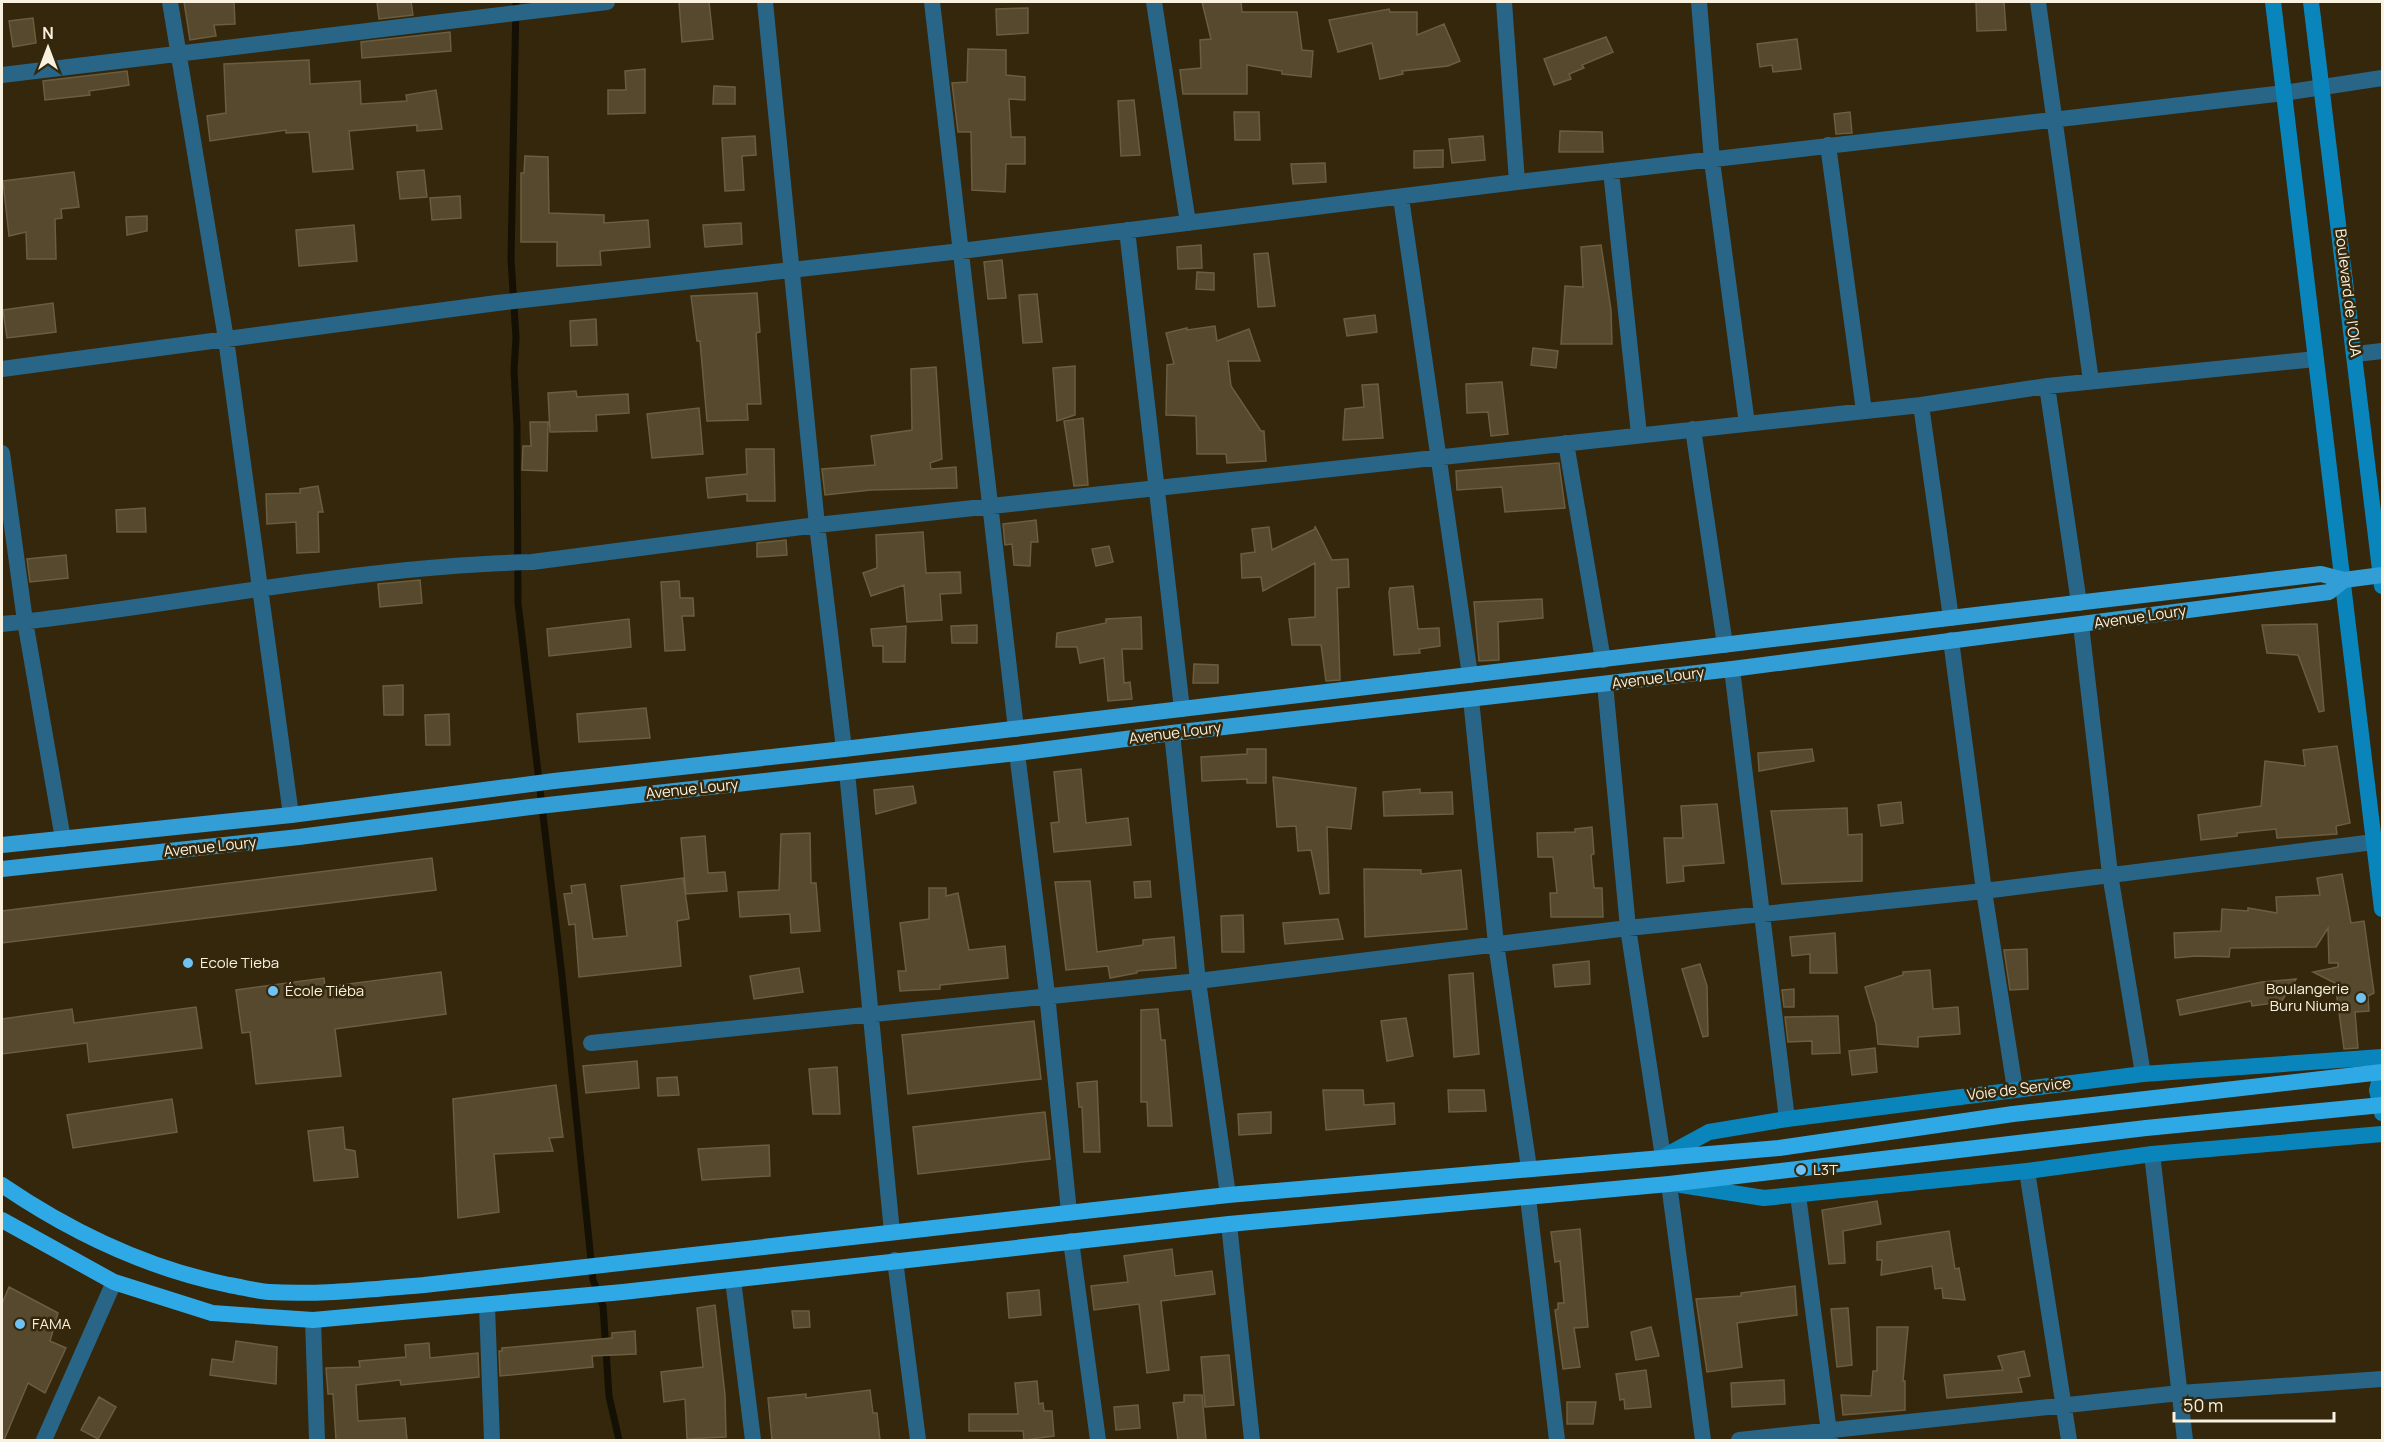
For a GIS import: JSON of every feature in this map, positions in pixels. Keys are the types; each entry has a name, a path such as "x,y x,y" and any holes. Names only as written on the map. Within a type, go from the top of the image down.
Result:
{"highway":[{"path":"2,1185 50,1217 128,1255 201,1279 267,1292 365,1290 1228,1195 1779,1148 2013,1114 2382,1071"},
{"path":"2,1220 114,1282 212,1313 313,1320 623,1292 1229,1224 1669,1184 2146,1128 2382,1105"}],"main road":[{"path":"2273,2 2382,909"},
{"name":"Boulevard de l'OUA","path":"2311,2 2382,578"},
{"name":"Avenue Loury","path":"2,845 291,815 528,784 1016,729 2321,574 2344,580 2382,578"},
{"name":"Avenue Loury","path":"2,869 299,837 530,807 1017,753 1732,669 2329,592 2344,580"},
{"name":"Voie de Service","path":"1663,1157 1709,1132 1787,1119 2143,1074 2382,1057"},
{"path":"2382,1071 2377,1090 2382,1113"},
{"path":"1669,1184 1764,1198 2026,1171 2152,1154 2382,1134"}],"street":[{"path":"170,2 226,339 291,815"},
{"path":"2,75 179,56 607,2"},
{"path":"765,2 818,525 844,749"},
{"path":"932,2 1016,729"},
{"path":"1154,2 1188,223"},
{"path":"1504,2 1517,182"},
{"path":"1699,2 1712,161 1747,424"},
{"path":"2038,2 2091,381"},
{"path":"2,369 528,299 961,251 1517,182 2284,93 2382,78"},
{"path":"1828,146 1864,411"},
{"path":"1611,171 1639,434"},
{"path":"1401,198 1470,675"},
{"path":"1127,230 1182,709"},
{"path":"2356,354 2382,351"},
{"path":"2,624 259,588 487,563 532,562 818,525 1921,405 2091,381 2316,359"},
{"path":"2047,386 2079,603"},
{"path":"1921,405 1951,618"},
{"path":"1692,429 1725,645"},
{"path":"1566,443 1603,660"},
{"path":"2,453 25,621 63,839"},
{"path":"2081,625 2110,874 2143,1074"},
{"path":"1951,640 1984,891 2015,1089"},
{"path":"1732,669 1787,1119"},
{"path":"1605,684 1628,928 1663,1157"},
{"path":"1472,699 1496,944 1529,1168"},
{"path":"1172,733 1198,981 1228,1195"},
{"path":"1017,753 1047,994 1069,1212"},
{"path":"847,772 892,1232"},
{"path":"591,1043 1047,994 1198,981 1628,928 1984,891 2374,842"},
{"path":"2152,1154 2185,1440"},
{"path":"2026,1171 2069,1440"},
{"path":"1669,1184 1702,1440"},
{"path":"1798,1195 1829,1435"},
{"path":"1528,1198 1557,1440"},
{"path":"1229,1224 1252,1440"},
{"path":"1071,1241 1098,1440"},
{"path":"895,1260 918,1440"},
{"path":"733,1280 753,1440"},
{"path":"44,1440 114,1282"},
{"path":"487,1306 492,1440"},
{"path":"313,1320 317,1440"},
{"path":"1739,1440 1829,1435 2180,1393 2382,1379"}],"building":[{"path":"184,2 234,2 235,24 214,25 216,36 190,40"},
{"path":"377,2 411,2 413,15 379,19"},
{"path":"679,2 709,2 713,39 682,42"},
{"path":"1202,2 1241,2 1242,12 1297,12 1302,50 1313,51 1311,77 1282,74 1282,71 1247,65 1247,94 1183,94 1180,70 1201,68 1200,40 1211,39"},
{"path":"1976,2 2004,2 2006,30 1977,31"},
{"path":"1028,8 1028,33 997,35 996,9"},
{"path":"1389,9 1390,12 1417,12 1417,35 1444,24 1460,61 1448,66 1402,71 1403,74 1380,79 1372,43 1338,52 1329,20"},
{"path":"33,18 36,43 13,47 9,21"},
{"path":"450,32 451,51 362,58 361,42"},
{"path":"1606,37 1613,52 1582,65 1584,68 1569,74 1571,79 1554,85 1544,59"},
{"path":"1797,39 1801,69 1773,72 1772,65 1760,67 1757,44"},
{"path":"968,49 1006,50 1006,75 1025,77 1025,100 1009,99 1011,137 1025,137 1025,164 1006,164 1005,192 972,190 971,132 958,132 952,83 967,82"},
{"path":"309,60 310,84 360,81 361,104 407,101 406,95 436,90 442,129 417,131 417,125 349,131 353,169 313,172 309,132 286,133 286,130 210,141 207,116 226,113 224,64"},
{"path":"645,69 645,113 608,114 608,90 626,90 625,71"},
{"path":"127,71 129,85 89,91 90,95 45,100 43,81"},
{"path":"714,86 735,87 735,104 713,104"},
{"path":"1134,100 1140,155 1121,156 1118,101"},
{"path":"1234,112 1259,112 1260,140 1235,140"},
{"path":"1850,112 1852,133 1836,134 1834,114"},
{"path":"1560,131 1602,132 1603,152 1559,152"},
{"path":"755,136 756,155 742,156 744,190 725,191 722,138"},
{"path":"1483,136 1485,160 1452,163 1449,139"},
{"path":"1443,150 1443,167 1414,168 1414,151"},
{"path":"525,156 548,157 549,213 604,215 604,223 648,220 650,247 600,251 601,265 557,266 557,242 521,242 521,173 524,173"},
{"path":"1325,163 1326,182 1293,184 1291,164"},
{"path":"424,170 427,197 400,199 397,172"},
{"path":"74,172 79,207 61,209 62,218 55,219 56,259 27,259 26,232 9,236 3,181"},
{"path":"460,196 461,218 432,220 430,198"},
{"path":"147,216 147,231 127,235 126,217"},
{"path":"741,223 742,244 705,247 703,225"},
{"path":"354,225 357,261 299,266 296,230"},
{"path":"1201,245 1202,268 1178,269 1177,247"},
{"path":"1601,245 1611,310 1612,344 1561,344 1565,286 1583,287 1581,247"},
{"path":"1268,253 1275,306 1258,307 1254,254"},
{"path":"1002,260 1006,298 988,299 984,262"},
{"path":"1197,272 1214,273 1214,290 1196,289"},
{"path":"757,293 760,332 756,333 761,404 747,404 748,420 707,421 700,341 697,341 691,296"},
{"path":"1037,294 1042,342 1023,343 1019,295"},
{"path":"53,303 56,332 7,338 3,310"},
{"path":"1375,315 1377,332 1347,336 1344,319"},
{"path":"596,319 597,345 571,346 570,321"},
{"path":"1215,326 1217,341 1249,329 1260,361 1228,361 1231,386 1261,431 1264,431 1266,461 1227,463 1226,454 1197,454 1196,416 1166,415 1167,365 1174,364 1166,333 1187,328 1187,330"},
{"path":"1533,348 1558,351 1556,368 1531,365"},
{"path":"1075,366 1075,415 1057,421 1053,368"},
{"path":"936,367 942,459 930,463 931,469 956,467 957,488 871,490 825,495 822,469 875,465 871,436 912,430 911,369"},
{"path":"1502,382 1508,434 1491,436 1488,412 1467,413 1466,384"},
{"path":"1378,384 1383,438 1343,440 1345,409 1364,407 1362,385"},
{"path":"576,391 577,397 628,394 629,413 596,415 597,431 550,432 548,393"},
{"path":"699,408 703,454 652,458 647,414"},
{"path":"1083,418 1088,485 1074,486 1064,421"},
{"path":"530,422 548,422 547,471 522,470 523,446 531,446"},
{"path":"746,449 774,449 775,501 747,501 747,494 708,498 706,478 747,474"},
{"path":"1559,463 1565,508 1505,512 1502,487 1457,490 1456,471"},
{"path":"318,486 323,512 318,512 319,552 297,553 296,522 267,524 266,494 300,493 300,489"},
{"path":"145,508 146,532 117,532 116,510"},
{"path":"1036,520 1038,542 1031,542 1030,566 1014,565 1012,544 1005,545 1003,524"},
{"path":"1315,526 1332,560 1348,559 1349,587 1337,588 1340,680 1326,681 1321,645 1292,645 1289,619 1315,617 1315,563 1263,591 1261,577 1242,578 1241,554 1255,552 1252,529 1269,527 1272,550 1315,529"},
{"path":"923,532 926,573 960,572 961,593 940,594 942,620 907,622 904,585 871,596 863,573 877,568 876,535"},
{"path":"786,540 787,555 757,557 757,543"},
{"path":"1109,546 1113,562 1096,566 1092,549"},
{"path":"66,555 68,578 30,582 27,559"},
{"path":"420,580 422,603 380,607 378,584"},
{"path":"679,581 680,598 693,598 694,616 682,616 685,650 665,651 661,582"},
{"path":"1413,586 1418,629 1439,628 1440,646 1419,649 1420,653 1394,655 1390,588"},
{"path":"1542,599 1543,618 1498,622 1499,660 1479,661 1474,602"},
{"path":"1141,617 1142,649 1122,649 1124,683 1130,682 1132,699 1108,701 1104,658 1080,663 1077,647 1056,647 1057,633 1106,623 1106,619"},
{"path":"629,619 631,647 549,656 547,629"},
{"path":"2317,624 2324,711 2319,712 2298,655 2267,653 2262,625"},
{"path":"977,625 977,643 952,643 951,626"},
{"path":"906,626 905,662 883,662 883,646 873,646 871,629"},
{"path":"1194,664 1218,665 1218,683 1193,683"},
{"path":"403,685 403,715 384,715 383,686"},
{"path":"646,708 650,738 579,742 577,714"},
{"path":"449,714 450,745 426,745 425,715"},
{"path":"2337,746 2350,823 2336,826 2337,834 2277,838 2276,829 2201,840 2198,815 2261,806 2265,761 2305,766 2303,750"},
{"path":"1247,749 1266,749 1266,783 1247,783 1247,779 1202,781 1201,757 1247,754"},
{"path":"1812,749 1814,761 1759,771 1758,753"},
{"path":"1081,769 1086,823 1128,818 1131,845 1054,852 1051,823 1059,822 1054,772"},
{"path":"1273,777 1356,788 1351,829 1327,827 1329,893 1320,894 1311,850 1298,851 1296,826 1277,827"},
{"path":"913,786 916,803 876,814 874,790"},
{"path":"1420,789 1420,793 1452,792 1453,814 1384,816 1383,792"},
{"path":"1901,802 1903,823 1881,826 1878,805"},
{"path":"1717,804 1724,863 1683,866 1684,881 1667,883 1664,838 1683,838 1681,806"},
{"path":"1847,808 1848,835 1862,834 1862,881 1782,884 1771,811"},
{"path":"1592,827 1594,854 1591,855 1594,888 1602,888 1603,917 1551,917 1550,893 1557,893 1553,857 1538,857 1537,833 1575,832 1575,829"},
{"path":"810,833 811,883 816,883 820,931 791,933 790,914 740,917 738,892 779,890 781,834"},
{"path":"705,836 708,873 725,872 727,891 686,894 681,838"},
{"path":"432,858 436,890 2,943 2,911"},
{"path":"1364,869 1421,870 1421,874 1461,870 1467,929 1365,937"},
{"path":"2342,874 2351,923 2364,921 2374,993 2368,996 2369,1011 2355,1012 2358,1048 2344,1049 2335,983 2313,972 2338,967 2338,963 2329,963 2328,928 2316,947 2230,948 2229,957 2175,958 2174,933 2221,931 2222,909 2248,911 2248,908 2277,913 2276,897 2320,895 2317,878"},
{"path":"683,878 689,919 677,921 681,966 579,977 575,924 569,925 564,894 572,893 571,886 585,884 593,939 627,936 621,886"},
{"path":"1090,881 1097,952 1143,945 1143,940 1174,937 1176,968 1137,971 1137,973 1110,978 1108,966 1066,970 1055,882"},
{"path":"1150,881 1151,897 1135,898 1134,882"},
{"path":"929,888 946,888 946,896 958,893 969,950 1005,946 1008,978 940,985 940,989 900,991 898,971 906,971 900,923 929,919"},
{"path":"1243,915 1244,952 1222,952 1221,916"},
{"path":"1338,919 1343,939 1285,944 1283,923"},
{"path":"1835,933 1837,973 1810,973 1810,954 1792,956 1790,937"},
{"path":"2027,949 2028,989 2010,990 2004,950"},
{"path":"1589,961 1590,984 1555,987 1553,965"},
{"path":"1700,964 1707,986 1708,1036 1703,1037 1682,969"},
{"path":"799,968 803,992 754,999 750,976"},
{"path":"1930,970 1933,1009 1958,1007 1960,1034 1918,1037 1918,1047 1878,1044 1876,1024 1865,987 1903,975 1903,972"},
{"path":"441,972 446,1014 335,1029 341,1076 256,1084 250,1032 242,1033 236,990 324,978 325,987"},
{"path":"1473,973 1479,1054 1454,1057 1449,975"},
{"path":"2296,979 2281,1002 2252,1006 2251,1001 2180,1015 2177,1000 2262,982"},
{"path":"1794,989 1794,1007 1784,1007 1782,990"},
{"path":"196,1007 202,1048 89,1062 87,1043 2,1054 2,1019 72,1009 74,1023"},
{"path":"1158,1009 1161,1040 1165,1040 1172,1126 1148,1126 1147,1102 1141,1102 1141,1010"},
{"path":"1838,1016 1840,1053 1812,1054 1812,1041 1788,1042 1785,1017"},
{"path":"1406,1018 1413,1056 1387,1061 1381,1021"},
{"path":"1034,1021 1041,1079 908,1094 902,1035"},
{"path":"1875,1048 1877,1072 1852,1075 1849,1051"},
{"path":"637,1061 639,1088 586,1093 583,1066"},
{"path":"837,1067 840,1114 813,1114 809,1069"},
{"path":"677,1077 679,1095 658,1096 657,1078"},
{"path":"1097,1081 1100,1152 1084,1152 1082,1107 1079,1107 1077,1083"},
{"path":"556,1085 563,1137 549,1138 553,1151 494,1154 499,1212 458,1218 453,1099"},
{"path":"1323,1090 1363,1090 1364,1105 1394,1103 1395,1124 1326,1130"},
{"path":"1448,1090 1484,1090 1486,1111 1449,1112"},
{"path":"172,1099 177,1132 73,1148 67,1115"},
{"path":"1045,1112 1050,1159 918,1174 913,1127"},
{"path":"1271,1112 1271,1133 1239,1135 1238,1114"},
{"path":"343,1127 345,1149 355,1151 358,1177 314,1181 308,1131"},
{"path":"769,1145 770,1176 702,1180 698,1149"},
{"path":"1877,1201 1881,1224 1843,1231 1845,1263 1829,1264 1822,1210"},
{"path":"1580,1229 1588,1327 1574,1328 1580,1367 1563,1369 1555,1310 1558,1309 1558,1303 1564,1303 1560,1261 1555,1262 1551,1232"},
{"path":"1949,1231 1955,1269 1959,1268 1965,1300 1943,1298 1942,1288 1935,1289 1932,1266 1881,1275 1882,1260 1877,1260 1877,1242"},
{"path":"1172,1249 1175,1276 1212,1271 1215,1294 1161,1301 1169,1370 1147,1373 1139,1304 1094,1310 1091,1286 1128,1282 1124,1256"},
{"path":"1795,1286 1797,1315 1737,1323 1742,1367 1707,1372 1696,1299 1741,1296 1741,1293"},
{"path":"9,1287 58,1313 50,1341 66,1348 45,1393 28,1383 4,1440 2,1440 2,1304"},
{"path":"1039,1290 1041,1315 1009,1318 1007,1293"},
{"path":"715,1305 725,1395 726,1437 687,1439 685,1399 664,1402 661,1372 703,1367 697,1308"},
{"path":"1848,1308 1852,1365 1837,1367 1831,1309"},
{"path":"792,1311 809,1311 810,1327 794,1328"},
{"path":"1651,1327 1659,1356 1636,1360 1631,1332"},
{"path":"1877,1327 1908,1327 1903,1381 1905,1381 1905,1410 1843,1415 1841,1395 1871,1396 1873,1371 1877,1371"},
{"path":"635,1331 636,1354 592,1356 593,1367 500,1376 499,1351 502,1351 502,1348 612,1338 612,1333"},
{"path":"236,1341 277,1347 276,1384 210,1375 212,1359 233,1362"},
{"path":"429,1343 430,1358 478,1353 479,1377 401,1385 400,1380 356,1385 358,1421 405,1418 407,1440 336,1440 333,1394 328,1394 326,1368 360,1367 359,1361 406,1357 405,1345"},
{"path":"2024,1351 2030,1376 2018,1378 2022,1392 1947,1398 1944,1375 2003,1370 1998,1356"},
{"path":"1229,1355 1234,1405 1205,1407 1201,1357"},
{"path":"1646,1370 1651,1407 1625,1409 1624,1399 1620,1400 1616,1374"},
{"path":"1784,1380 1785,1404 1732,1407 1731,1383"},
{"path":"1037,1381 1039,1404 1043,1403 1044,1411 1052,1411 1054,1436 1024,1440 1023,1431 969,1431 969,1414 1018,1414 1015,1383"},
{"path":"870,1390 873,1413 877,1413 880,1440 772,1440 768,1398 806,1394 806,1398"},
{"path":"1184,1395 1202,1395 1206,1440 1178,1440 1173,1403 1184,1402"},
{"path":"99,1397 116,1407 98,1439 81,1430"},
{"path":"1567,1402 1596,1402 1593,1424 1567,1424"},
{"path":"1138,1405 1140,1428 1116,1430 1114,1407"}],"waterway":[{"path":"516,2 511,259 516,338 514,370 517,426 518,603 562,976 593,1280 603,1306 609,1396 619,1440"}],"place":[{"name":"Ecole Tieba","path":"188,963"},
{"name":"École Tiéba","path":"273,991"},
{"name":"Boulangerie Buru Niuma","path":"2361,998"},
{"name":"L3T","path":"1801,1170"},
{"name":"FAMA","path":"20,1324"}]}
